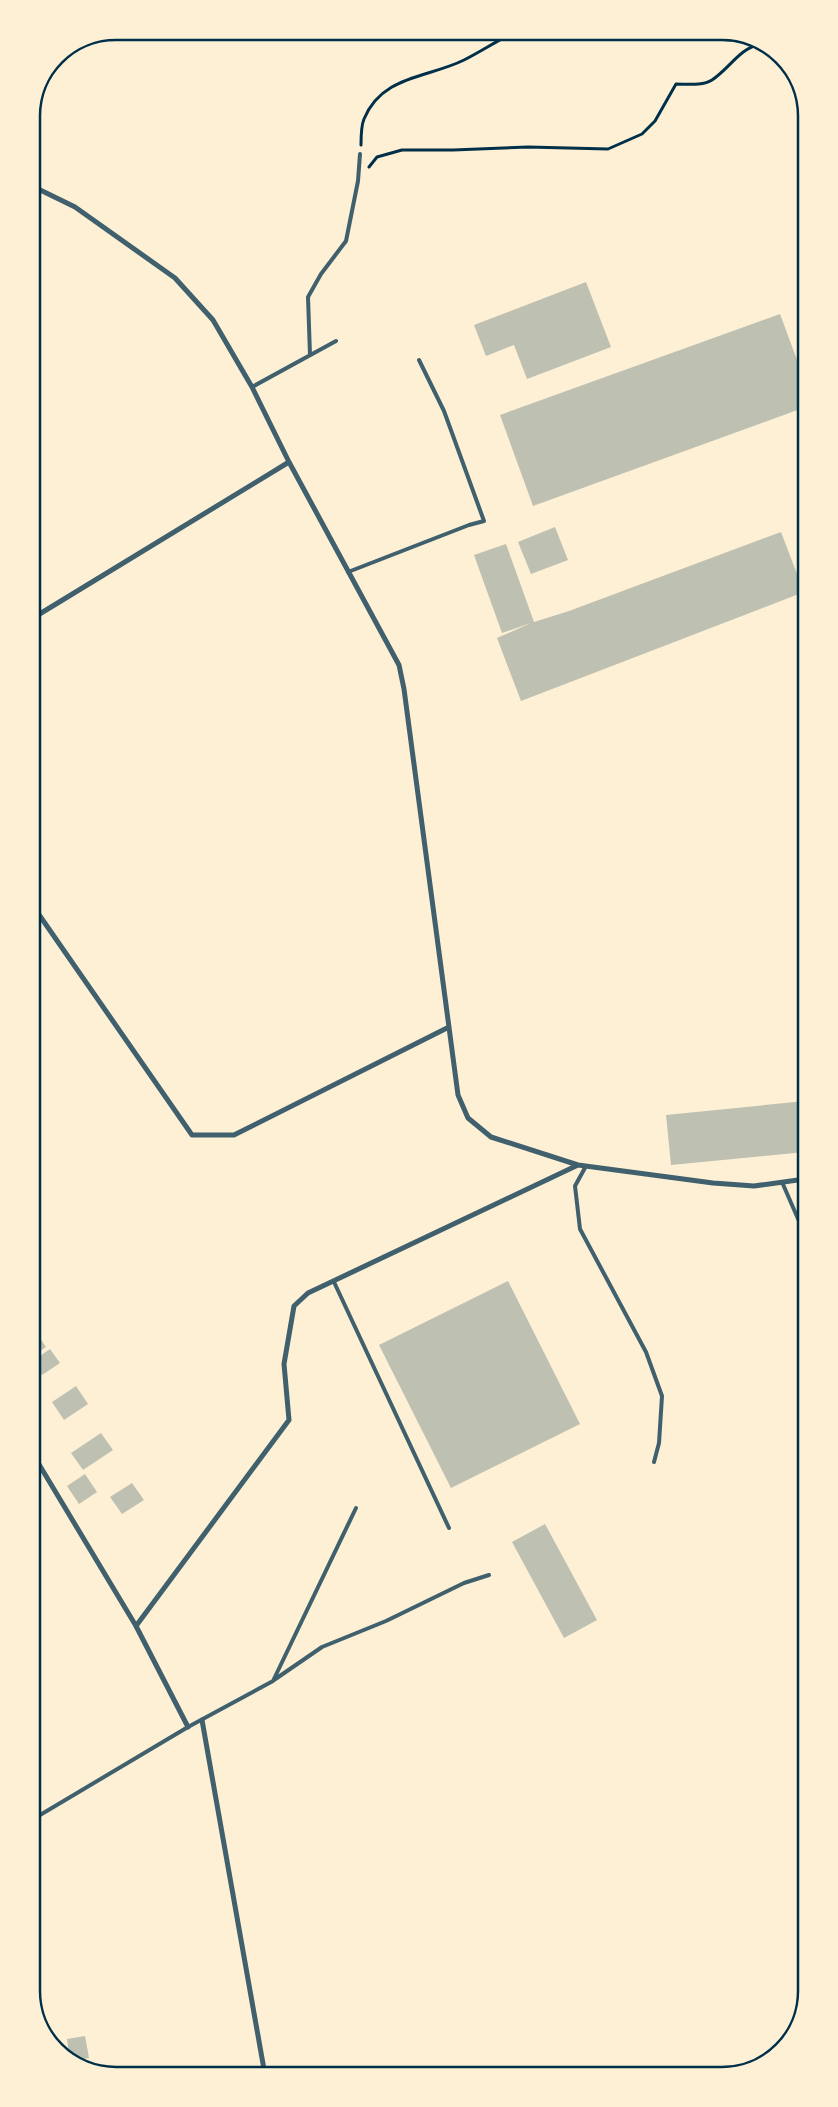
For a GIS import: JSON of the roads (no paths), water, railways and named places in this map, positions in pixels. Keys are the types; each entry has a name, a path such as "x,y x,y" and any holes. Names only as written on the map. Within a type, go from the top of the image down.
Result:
{"street":[{"path":"40,190 75,207 175,278 212,320 252,387 288,462 399,665 404,689 458,1095 468,1118 491,1137 578,1165 713,1183 754,1186 798,1180"},
{"path":"40,613 288,462"},
{"path":"40,916 192,1135 234,1135 448,1028"},
{"path":"136,1626 289,1420 284,1364 294,1306 308,1293 578,1165"},
{"path":"40,1466 136,1626 188,1727"},
{"path":"202,1720 264,2067"}],"lane":[{"path":"310,355 308,297 346,241 358,181 360,154"},
{"path":"252,387 336,341"},
{"path":"348,572 469,525 484,521 444,411 419,360"},
{"path":"586,1166 575,1186 580,1229 646,1352 662,1396 659,1443 654,1462"},
{"path":"782,1182 798,1222"},
{"path":"334,1282 449,1528"},
{"path":"272,1681 356,1508"},
{"path":"40,1815 188,1727 272,1681 322,1647 386,1621 464,1583 489,1575"}]}
